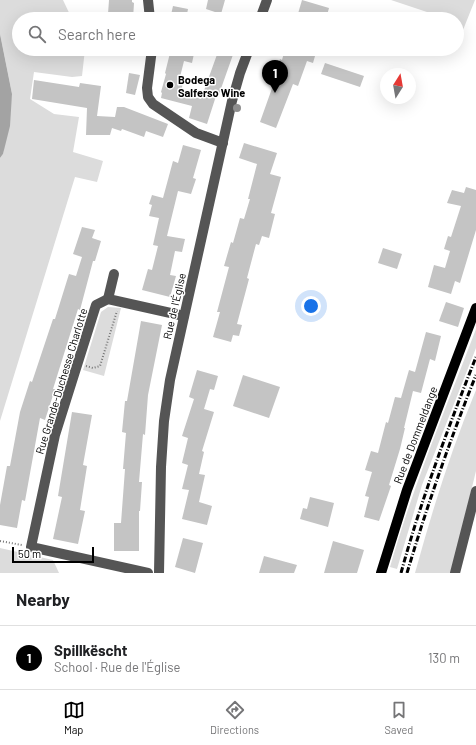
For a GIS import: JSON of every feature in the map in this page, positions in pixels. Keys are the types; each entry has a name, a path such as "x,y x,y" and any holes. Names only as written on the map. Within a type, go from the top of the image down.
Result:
{"main road":[{"name":"Rue de Dommeldange","path":"381,573 407,490 476,308"}],"street":[{"path":"148,0 149,12"},
{"path":"263,12 267,0"},
{"path":"151,56 147,88 148,97 153,104 196,133 223,143"},
{"name":"Rue de l'Église","path":"159,573 161,467 164,421 170,380 223,143 240,73 246,56"},
{"path":"114,274 108,299 184,316"},
{"name":"Rue Grande-Duchesse Charlotte","path":"31,547 55,435 77,364 96,305 108,299"},
{"path":"455,573 475,496"},
{"path":"31,547 148,573"}],"path":[{"path":"77,364 93,368 100,366 118,306"},
{"path":"0,540 31,547"}],"shaded area":[{"path":"0,0 63,0 69,12 12,12 12,56 84,56 82,76 72,77 34,72 30,99 54,114 79,117 73,152 103,161 97,182 75,177 0,421 0,158 3,154 12,94 0,34"},
{"path":"391,0 475,0 464,28 464,12 427,12"},
{"path":"0,34 12,94 10,126 3,154 0,158"},
{"path":"108,307 121,308 104,376 83,370 101,312"},
{"path":"476,329 476,348 422,485 397,569 390,567 419,477"},
{"path":"476,390 476,471 451,573 415,573 442,481"},
{"path":"0,548 53,560 59,573 0,573"}],"building":[{"path":"109,0 132,0 134,3 133,12 108,12"},
{"path":"208,0 225,0 222,12 215,12 206,9"},
{"path":"302,0 329,8 328,12 298,12"},
{"path":"173,6 188,9 187,12 172,12"},
{"path":"169,56 194,56 192,63 184,61 180,77 184,78 181,92 201,99 216,56 233,56 218,97 216,96 207,124 189,118 192,106 161,98"},
{"path":"283,56 315,56 313,63 307,61 298,86 293,84 276,128 260,122 276,77 273,76 280,59 282,60"},
{"path":"325,63 364,76 360,87 321,74"},
{"path":"129,73 140,75 135,95 126,93"},
{"path":"34,80 79,87 80,83 101,86 97,116 115,117 117,107 124,107 168,124 163,137 146,131 144,137 122,129 121,131 112,128 110,135 86,135 87,108 32,99"},
{"path":"244,143 277,153 270,174 281,177 271,213 275,214 269,238 262,236 259,245 256,244 247,278 249,279 237,324 242,325 239,336 233,335 231,342 213,337 220,312 217,312 229,267 224,266 231,242 233,243 240,218 244,219 250,199 248,199 257,164 239,158"},
{"path":"183,145 201,150 193,178 196,179 191,194 178,191 167,236 185,239 182,252 175,251 170,275 176,276 170,297 142,290 148,269 152,270 158,246 153,245 159,218 149,216 152,205 149,204 152,195 163,198 173,161 178,163"},
{"path":"466,187 476,190 476,230 460,283 455,281 451,294 428,287 434,265 445,268 450,251 444,249 448,236 451,237 461,206 447,203 452,190 464,193"},
{"path":"82,227 95,230 92,238 101,241 95,261 93,261 80,310 78,309 45,420 40,418 25,501 22,500 17,528 0,525 0,505 7,466 10,466 20,412 30,381 32,382 53,319 55,319 69,274 76,276 82,257 73,254"},
{"path":"383,248 402,254 397,269 378,263"},
{"path":"446,302 464,308 458,327 439,321"},
{"path":"141,321 162,325 148,395 145,435 143,434 139,482 142,482 139,511 139,551 114,551 114,523 121,523 125,469 123,469 126,433 122,432 125,401 127,401"},
{"path":"426,332 441,336 435,361 430,359 421,393 413,391 400,449 389,485 391,486 379,521 364,517 369,497 365,496 372,472 365,470 371,451 378,453 386,422 388,423 395,397 401,398 409,370 415,372"},
{"path":"197,370 218,376 214,390 210,389 204,409 214,412 202,451 204,452 199,474 205,475 199,502 212,506 207,525 182,519 189,490 182,489 188,465 182,463 188,438 182,436 194,399 189,397"},
{"path":"243,375 280,387 269,418 233,406"},
{"path":"72,412 92,415 83,465 87,466 80,510 85,511 78,544 53,539 62,497 58,496"},
{"path":"310,497 334,503 328,527 300,519 303,508 307,509"},
{"path":"183,538 203,543 195,573 175,567"},
{"path":"333,541 364,550 357,573 324,573"},
{"path":"264,556 297,565 294,573 259,573"}],"railway":[{"path":"401,573 417,518 455,410 476,357"},
{"path":"407,573 439,473 476,375"}],"place":[{"name":"Bodega Salferso Wine","path":"170,85"},
{"name":"Spillkëscht","path":"275,93"}]}
